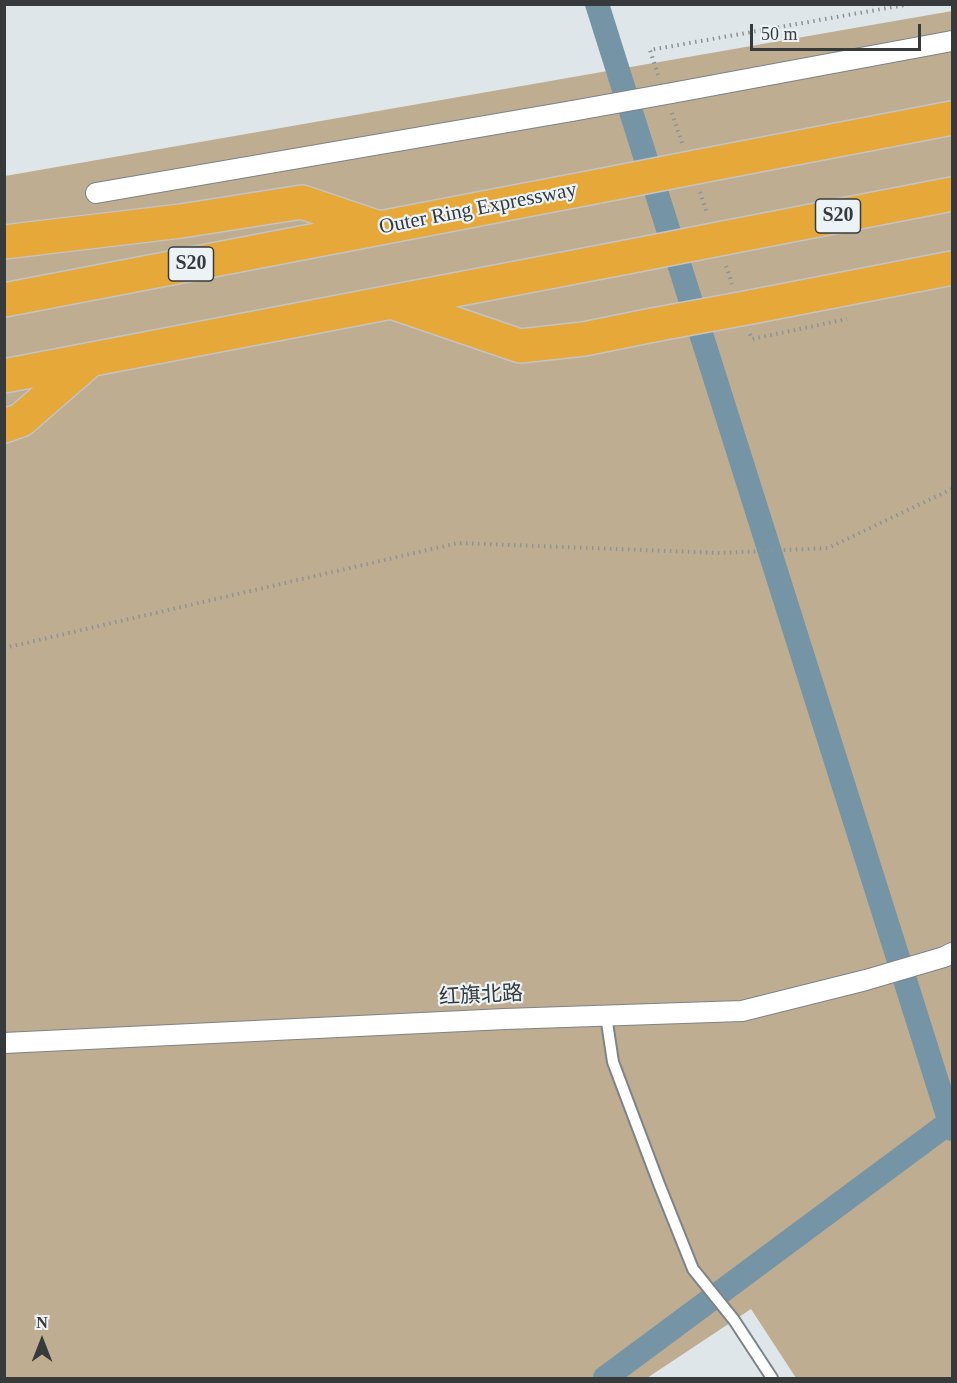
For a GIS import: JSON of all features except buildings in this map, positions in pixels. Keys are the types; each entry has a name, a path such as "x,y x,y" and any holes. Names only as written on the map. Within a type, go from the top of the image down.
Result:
{"highway":[{"name":"Outer Ring Expressway","path":"4,300 952,118"},
{"name":"S20","path":"4,376 952,194"},
{"path":"4,242 181,221 302,202 378,228"},
{"path":"392,302 520,346 584,339 952,268"},
{"path":"4,426 21,420 90,360"}],"street":[{"path":"96,193 572,111 952,41"},
{"name":"红旗北路","path":"4,1044 506,1019 742,1011 866,980 948,955"}],"lane":[{"path":"606,1016 613,1062 693,1269 734,1320 772,1378"}],"path":[{"path":"4,648 458,543 721,553 828,548 952,489"}],"shaded area":[{"path":"952,11 952,1378 796,1378 751,1309 647,1378 5,1378 5,176"}],"waterway":[{"path":"597,4 952,1129"},
{"path":"605,1378 950,1122"}]}
